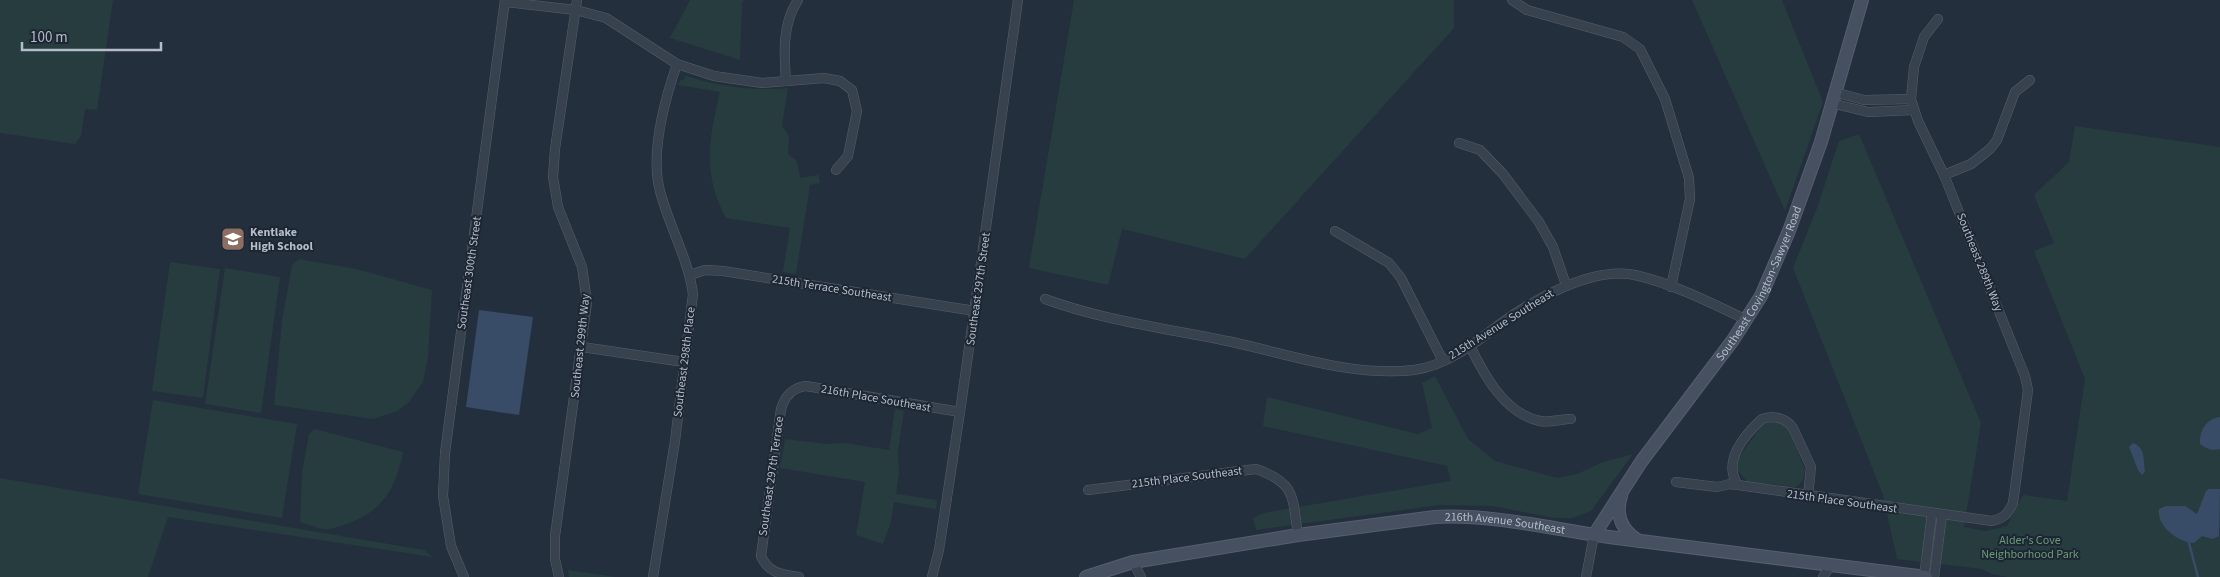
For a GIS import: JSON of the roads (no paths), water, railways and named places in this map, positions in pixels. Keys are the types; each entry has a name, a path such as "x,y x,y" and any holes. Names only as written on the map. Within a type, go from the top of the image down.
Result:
{"street":[{"name":"Southeast 299th Way","path":"559,577 555,559 555,536 582,347 587,291 582,267 558,207 553,177 555,149 577,0"},
{"path":"786,81 784,52 787,26 792,9 798,0"},
{"name":"Southeast 297th Street","path":"932,577 939,550 960,412 1018,0"},
{"name":"Southeast Covington-Sawyer Road","path":"1594,535 1623,489 1746,320 1761,296 1789,231 1821,142 1832,98 1862,0"},
{"path":"505,1 576,10 606,18 677,64 730,79 762,83 834,79 847,85 852,90 858,111 851,149 844,162 836,170"},
{"name":"Southeast 300th Street","path":"464,577 451,546 443,496 445,454 505,1"},
{"path":"1513,1 1527,10 1623,37 1640,50 1665,99 1689,178 1690,199 1671,287"},
{"name":"Southeast 289th Way","path":"1938,19 1924,38 1914,67 1910,99 1944,175 2025,376 2028,390 2013,503 2006,515"},
{"name":"Southeast 298th Place","path":"653,577 674,441 692,301 690,275 660,194 657,176 664,104 677,64"},
{"path":"1944,175 1971,164 1990,149 1997,140 2015,92 2030,80"},
{"path":"1832,98 1864,100 1910,99"},
{"path":"1832,98 1868,112 1914,110"},
{"path":"1459,144 1480,150 1503,174 1539,222 1553,247 1566,285"},
{"path":"1334,231 1389,263 1401,278 1442,361"},
{"name":"215th Terrace Southeast","path":"690,275 705,270 723,271 975,311"},
{"name":"215th Avenue Southeast","path":"1045,299 1074,310 1234,343 1335,367 1375,371 1415,370 1442,361 1470,346 1503,322 1566,285 1600,275 1633,275 1671,287 1746,320"},
{"path":"1470,346 1482,371 1499,393 1518,412 1541,421 1571,418"},
{"path":"582,347 684,362"},
{"name":"216th Place Southeast","path":"793,391 806,386 960,412"},
{"name":"Southeast 297th Terrace","path":"793,391 787,396 781,408 761,549 765,565 771,570 780,574 799,577"},
{"path":"1738,485 1732,470 1733,456 1762,418 1779,418 1790,423 1794,428 1811,467 1808,496"},
{"name":"215th Place Southeast","path":"1088,490 1245,469 1264,472 1284,482 1290,491 1298,535"},
{"name":"215th Place Southeast","path":"1676,482 1717,487 1730,484 1992,521 2006,515"},
{"path":"1623,489 1619,516 1626,530 1639,541"},
{"path":"1925,577 1932,513"},
{"path":"1934,577 1942,515"},
{"name":"216th Avenue Southeast","path":"1086,577 1133,562 1298,535 1435,517 1458,516 1482,517 1826,572 1925,577"},
{"path":"1586,577 1594,535"},
{"path":"1133,562 1141,577"}],"water":[{"path":"479,310 533,317 519,415 466,407"},
{"path":"2220,417 2220,449 2207,448 2200,444 2202,430 2211,420"},
{"path":"2133,443 2142,451 2145,472 2142,475 2138,470 2129,447"},
{"path":"2209,489 2220,489 2219,536 2213,539 2202,536 2194,543 2176,537 2161,521 2159,509 2166,506 2185,506 2197,514 2206,491"}],"waterway":[{"path":"2189,543 2198,577"}],"place":[{"name":"Kentlake High School","path":"233,239"}],"park label":[{"name":"Alder's Cove Neighborhood Park","path":"2030,547"}]}
